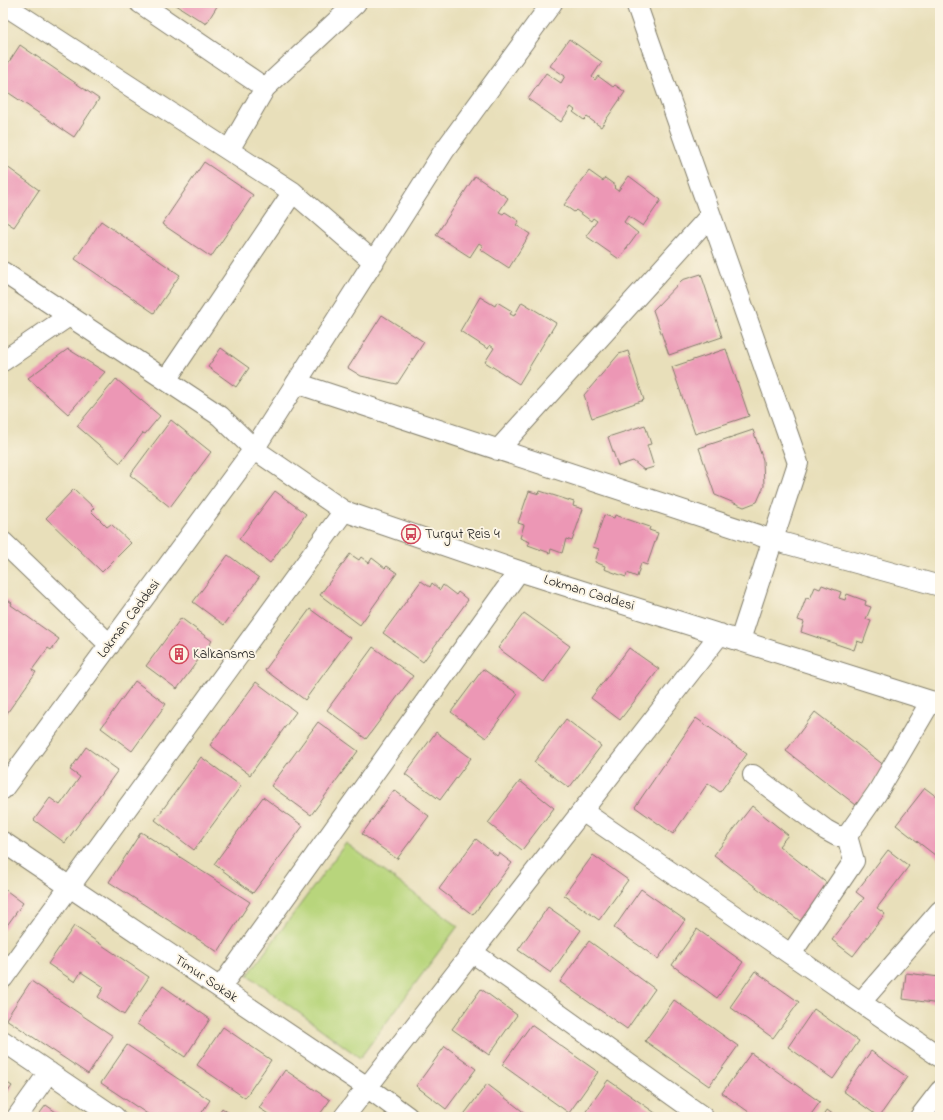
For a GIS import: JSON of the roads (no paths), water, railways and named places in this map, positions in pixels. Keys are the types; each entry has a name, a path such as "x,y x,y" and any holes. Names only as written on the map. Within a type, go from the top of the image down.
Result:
{"street":[{"path":"140,3 266,88"},
{"path":"228,150 266,88 356,3"},
{"path":"254,449 444,151 552,3"},
{"path":"636,3 798,463 740,640"},
{"path":"7,14 228,150 293,192 374,262"},
{"path":"166,380 293,192"},
{"path":"498,450 710,216"},
{"name":"Lokman Caddesi","path":"3,272 220,416 254,449 344,510 519,571 935,702"},
{"path":"3,361 69,316"},
{"path":"296,383 773,540 940,586"},
{"name":"Lokman Caddesi","path":"3,789 254,449"},
{"path":"3,978 344,510"},
{"path":"3,542 110,645"},
{"path":"220,988 519,571"},
{"path":"344,1117 720,634"},
{"path":"847,836 877,793 935,702"},
{"path":"753,775 826,830 837,836 847,836"},
{"path":"582,810 940,1057"},
{"path":"791,954 854,860 847,836"},
{"name":"Timur Sokak","path":"3,842 367,1087 408,1117"},
{"path":"861,1002 940,911"},
{"path":"472,952 703,1117"},
{"path":"3,1041 116,1117"},
{"path":"17,1117 49,1072"},
{"path":"920,1117 940,1092"}],"place":[{"name":"Turgut Reis 4","path":"411,534"},
{"name":"Kalkansms","path":"179,654"}]}
